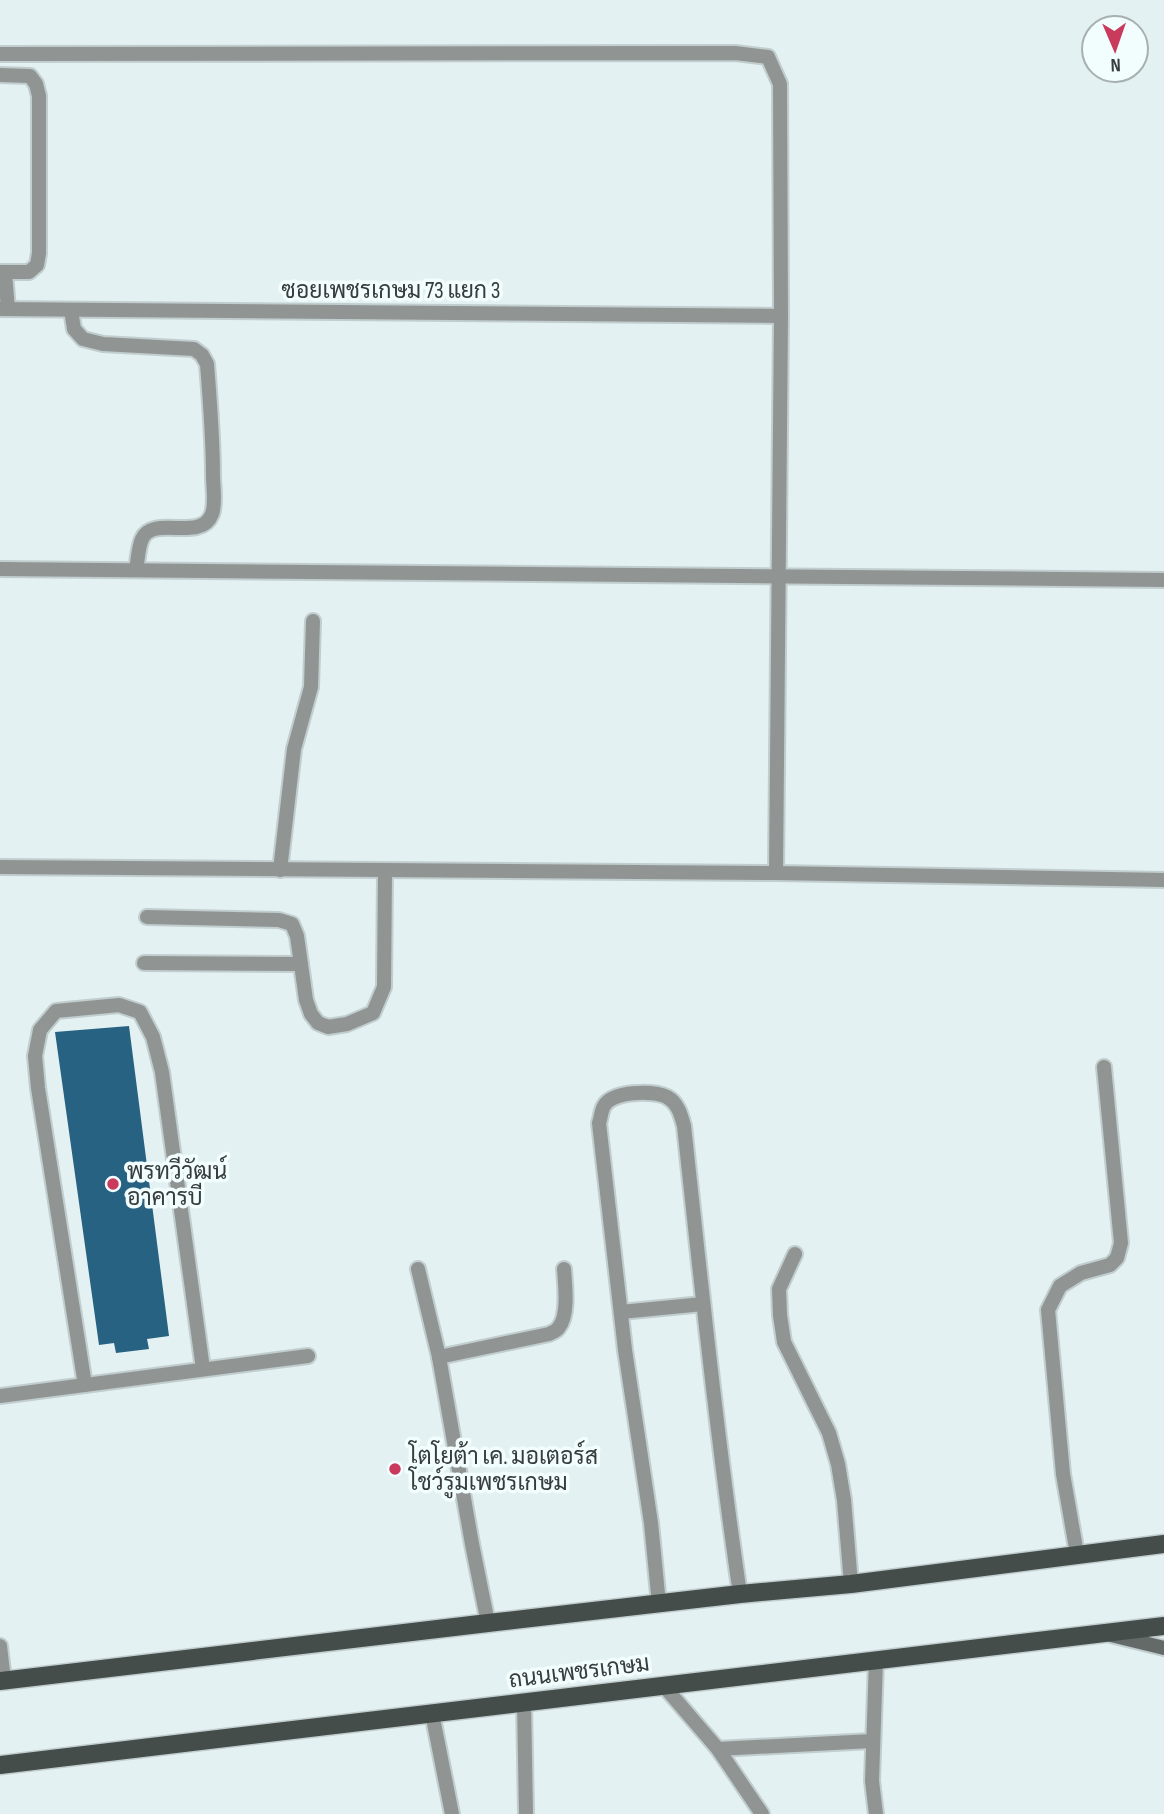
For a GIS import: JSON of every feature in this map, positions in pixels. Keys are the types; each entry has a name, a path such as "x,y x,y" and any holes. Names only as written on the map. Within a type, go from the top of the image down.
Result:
{"main road":[{"path":"2,1681 740,1594 851,1584 1164,1544"},
{"name":"ถนนเพชรเกษม","path":"0,1765 1164,1626"},
{"path":"1103,1632 1164,1648"}],"street":[{"path":"0,54 735,53 768,57 780,85 781,316 776,873"},
{"path":"0,75 30,76 36,84 39,96 39,253 37,265 29,272 3,273 4,309"},
{"name":"ซอยเพชรเกษม 73 แยก 3","path":"4,309 781,316"},
{"path":"71,310 74,329 83,338 103,344 194,349 202,355 207,364 213,433 212,515 202,525 154,528 146,532 141,539 136,570"},
{"path":"0,569 1164,580"},
{"path":"280,870 294,749 311,687 313,621"},
{"path":"0,867 776,873 1164,880"},
{"path":"147,917 279,920 292,924 297,936 306,1000 311,1014 318,1023 328,1027 347,1024 373,1013 384,986 385,871"},
{"path":"144,963 302,964"},
{"path":"85,1385 35,1056 40,1030 56,1012 119,1005 139,1012 153,1037 162,1072 203,1369"},
{"path":"1077,1554 1063,1474 1048,1310 1060,1286 1081,1273 1110,1265 1116,1258 1121,1243 1104,1067"},
{"path":"659,1604 599,1123 604,1105 614,1096 649,1092 668,1097 678,1108 684,1126 728,1514 740,1594"},
{"path":"795,1254 779,1289 784,1342 829,1433 838,1464 851,1584"},
{"path":"418,1269 439,1357 488,1623"},
{"path":"439,1357 550,1334 559,1327 564,1314 564,1269"},
{"path":"621,1312 703,1304"},
{"path":"0,1396 308,1356"},
{"path":"0,1646 2,1681"},
{"path":"876,1660 872,1781 876,1814"},
{"path":"663,1685 718,1749 762,1814"},
{"path":"524,1702 526,1814"},
{"path":"432,1713 452,1814"},
{"path":"718,1749 873,1741"}],"building":[{"name":"พรทวีวัฒน์ อาคารบี","path":"129,1026 169,1336 147,1339 149,1349 116,1353 114,1343 99,1345 55,1032"}],"place":[{"name":"พรทวีวัฒน์ อาคารบี","path":"113,1184"},
{"name":"โตโยต้า เค. มอเตอร์ส โชว์รูมเพชรเกษม","path":"395,1469"}]}
